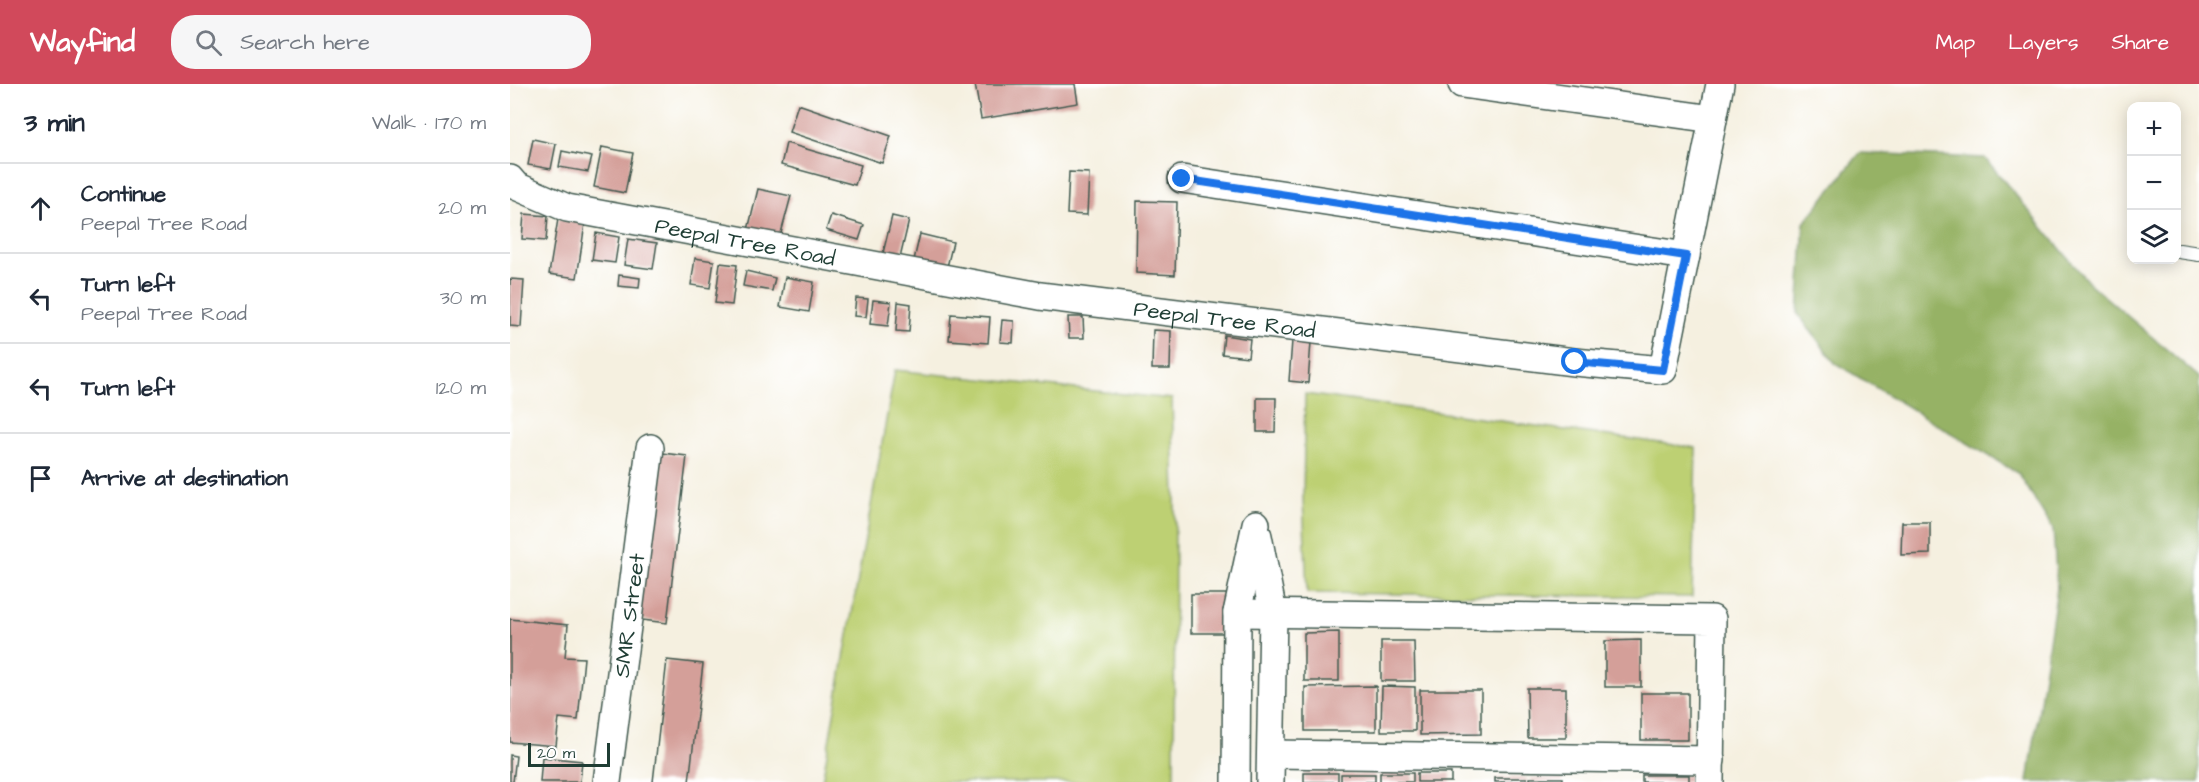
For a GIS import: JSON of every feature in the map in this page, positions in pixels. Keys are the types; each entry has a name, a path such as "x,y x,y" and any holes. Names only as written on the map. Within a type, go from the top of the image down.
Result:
{"street":[{"path":"1462,84 1713,119"},
{"name":"Peepal Tree Road","path":"510,179 516,186 567,208 1040,296 1575,362 1663,370 1720,84"},
{"path":"1182,179 1686,256"},
{"name":"SMR Street","path":"607,782 650,448"},
{"path":"1236,782 1237,613 1256,524 1273,613 1270,782"},
{"path":"1237,613 1712,619 1710,771 1271,754"}],"lane":[{"path":"2181,251 2199,254"}],"green space":[{"path":"1860,153 1985,158 2089,283 2199,377 2199,782 2028,782 2057,588 2053,529 2019,474 1835,363 1798,314 1804,223"},
{"path":"895,370 1172,399 1175,496 1174,782 822,782"},
{"path":"1305,394 1696,448 1692,597 1307,593 1303,498"}],"building":[{"path":"975,84 1075,84 1078,103 981,119"},
{"path":"798,104 891,136 882,163 789,132"},
{"path":"533,139 556,144 551,169 528,165"},
{"path":"786,143 861,165 855,185 781,165"},
{"path":"602,147 633,153 625,193 594,187"},
{"path":"562,151 592,157 588,172 559,167"},
{"path":"1069,172 1089,173 1087,215 1067,214"},
{"path":"758,189 791,196 780,237 748,230"},
{"path":"1137,201 1177,202 1175,275 1136,273"},
{"path":"524,214 548,216 546,241 522,239"},
{"path":"831,215 864,225 859,240 826,230"},
{"path":"892,216 909,220 900,258 883,253"},
{"path":"558,219 585,223 577,278 549,274"},
{"path":"596,233 619,237 615,263 592,260"},
{"path":"920,234 953,242 947,267 914,260"},
{"path":"628,239 657,243 653,269 624,265"},
{"path":"695,258 714,261 710,288 691,285"},
{"path":"720,263 737,265 732,305 715,303"},
{"path":"746,271 775,278 772,291 743,286"},
{"path":"619,275 640,278 639,288 618,286"},
{"path":"785,277 814,282 809,312 780,307"},
{"path":"510,279 524,280 521,327 510,326"},
{"path":"856,298 868,299 866,317 854,316"},
{"path":"873,300 891,302 888,326 870,324"},
{"path":"898,302 911,304 909,332 896,331"},
{"path":"951,314 990,317 988,343 949,340"},
{"path":"1068,317 1083,317 1084,338 1069,338"},
{"path":"1002,320 1014,321 1013,343 1000,342"},
{"path":"1153,330 1171,331 1170,369 1152,369"},
{"path":"1224,335 1250,339 1248,357 1222,354"},
{"path":"1292,341 1311,342 1308,383 1289,381"},
{"path":"1257,398 1276,398 1275,432 1257,432"},
{"path":"654,452 687,456 667,623 634,619"},
{"path":"1902,522 1930,522 1930,554 1901,555"},
{"path":"1191,594 1234,594 1234,633 1191,633"},
{"path":"510,619 568,625 565,657 584,658 578,720 559,718 556,746 510,742"},
{"path":"1339,632 1339,681 1304,681 1304,633"},
{"path":"1641,640 1641,687 1605,687 1605,641"},
{"path":"1381,641 1414,641 1415,681 1381,681"},
{"path":"667,660 703,664 689,782 653,782"},
{"path":"1376,686 1376,731 1305,731 1305,687"},
{"path":"1382,686 1415,687 1415,731 1381,731"},
{"path":"1527,688 1566,688 1566,738 1528,738"},
{"path":"1420,690 1481,690 1481,734 1420,735"},
{"path":"1641,693 1688,693 1688,740 1641,740"},
{"path":"510,755 516,756 513,782 510,782"},
{"path":"542,757 582,761 580,782 540,782"},
{"path":"1304,773 1338,773 1338,782 1304,782"},
{"path":"1380,773 1413,773 1413,782 1380,782"},
{"path":"1417,773 1451,773 1451,782 1417,782"},
{"path":"1341,774 1375,774 1375,782 1341,782"},
{"path":"1642,775 1689,775 1689,782 1642,782"},
{"path":"1495,778 1527,778 1527,782 1495,782"},
{"path":"1530,778 1563,778 1563,782 1530,782"}],"route":[{"path":"1182,179 1686,256 1663,370 1575,362"}]}
